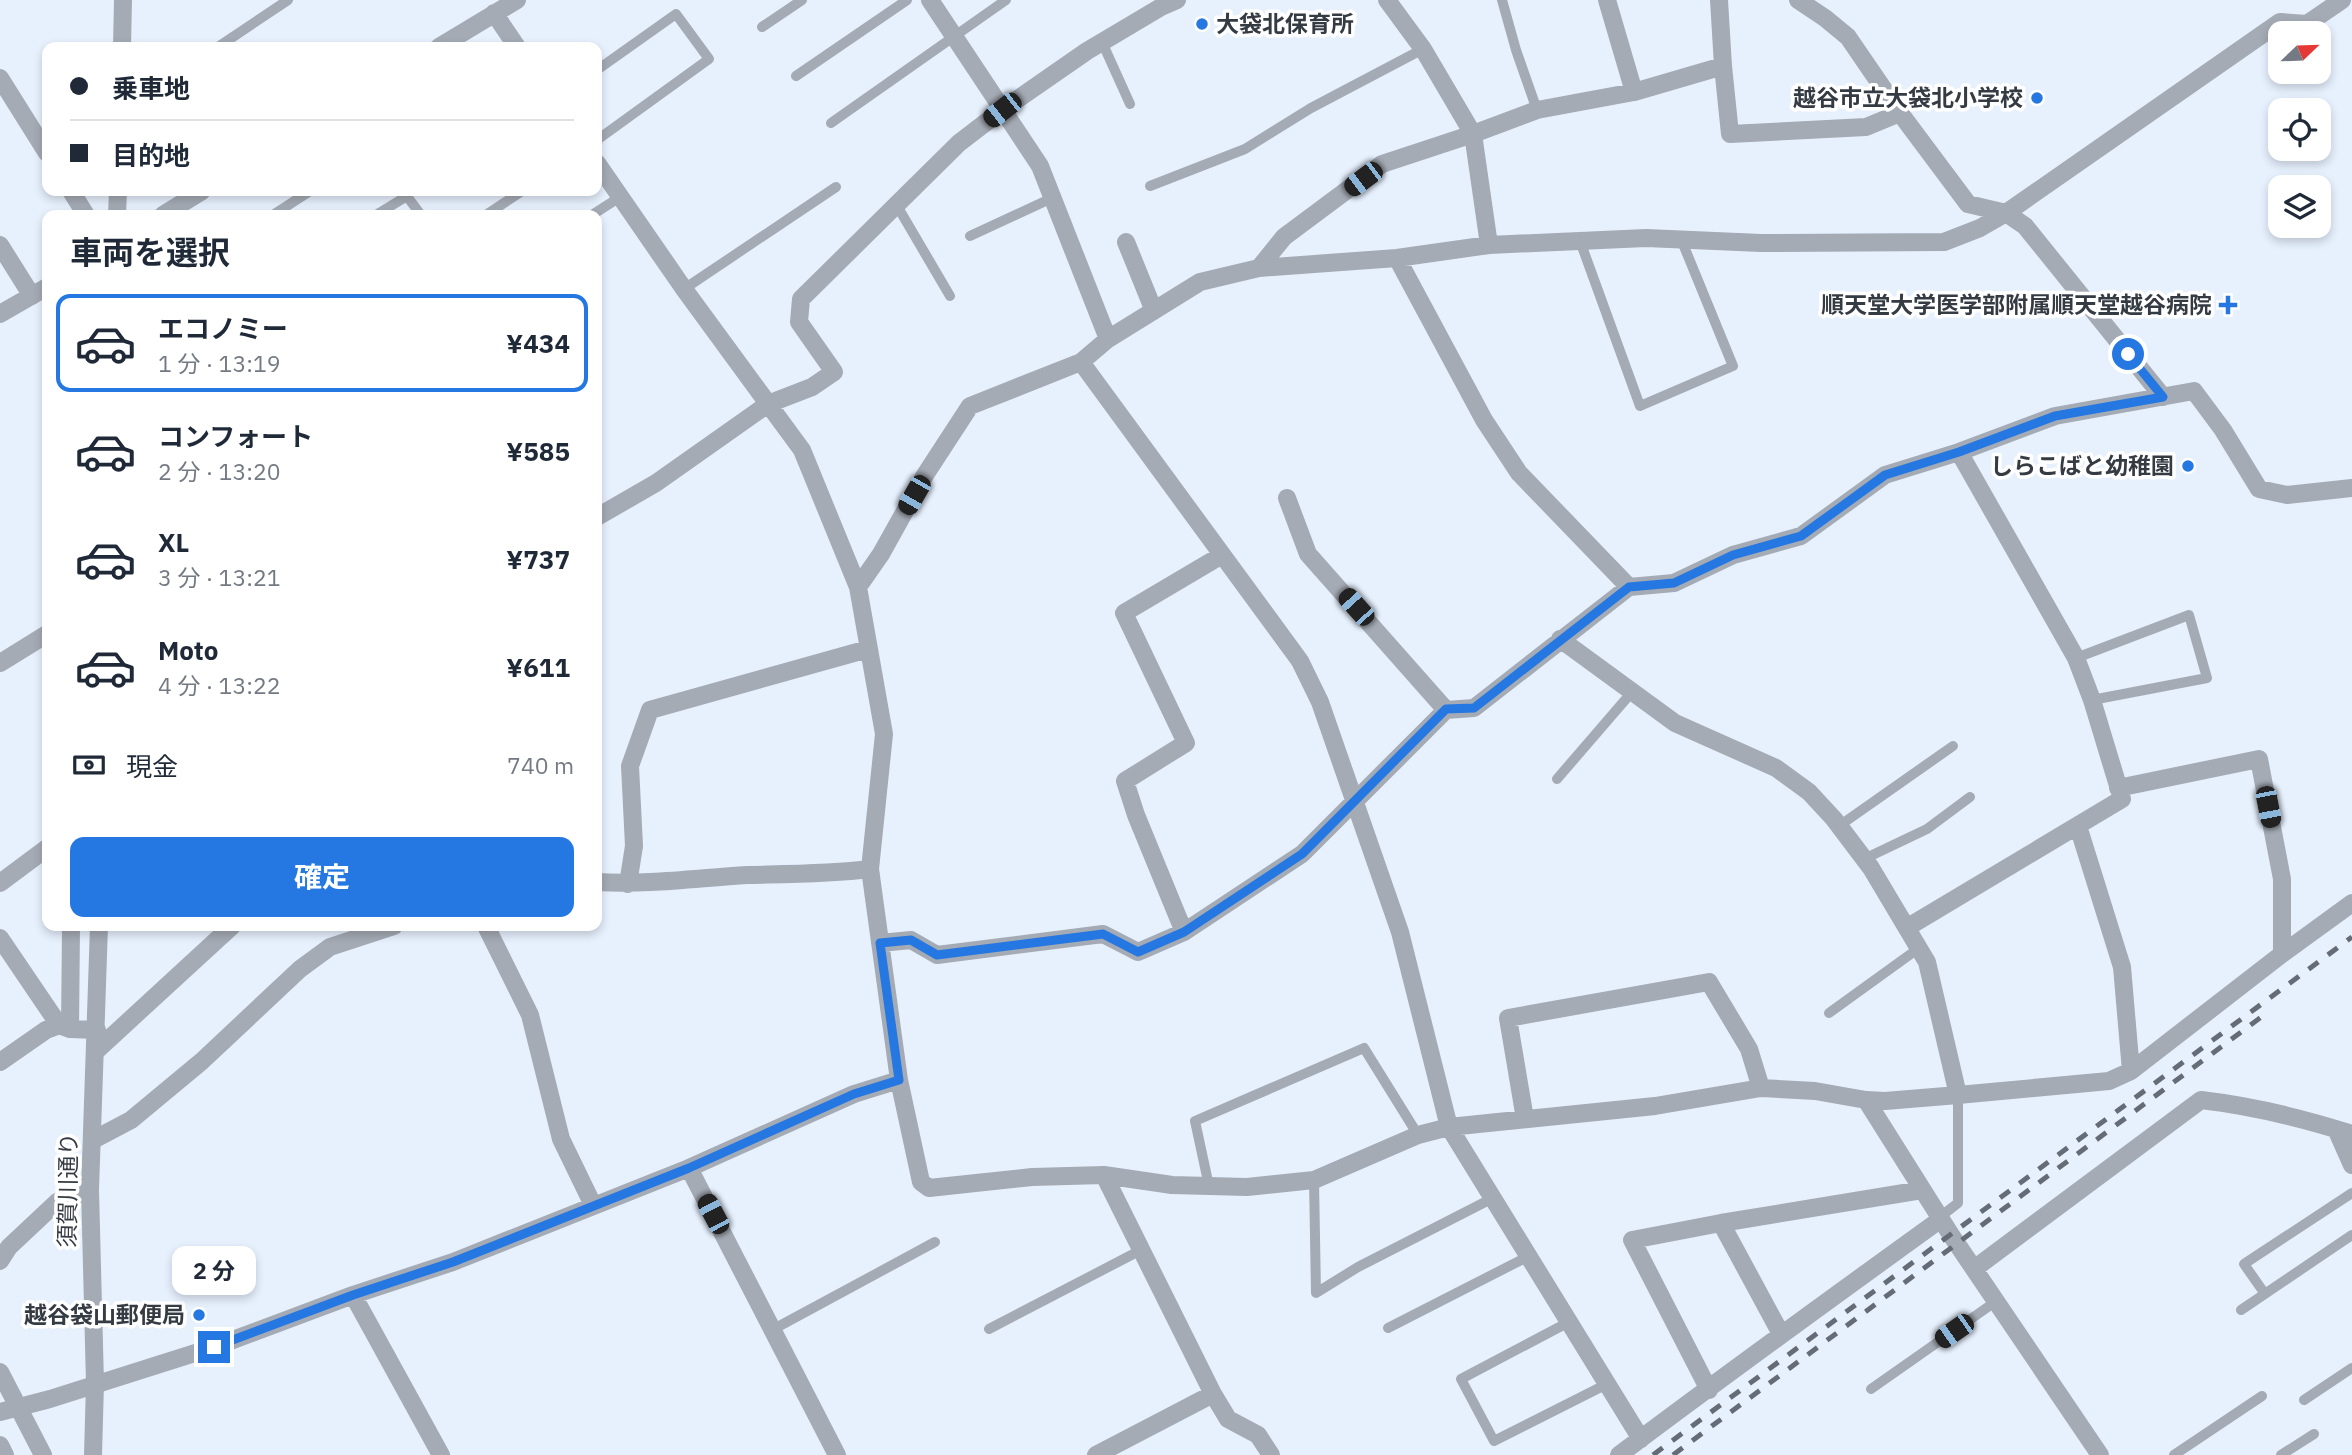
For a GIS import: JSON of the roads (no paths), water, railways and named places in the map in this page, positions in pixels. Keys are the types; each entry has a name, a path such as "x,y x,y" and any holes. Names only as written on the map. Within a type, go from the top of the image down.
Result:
{"street":[{"path":"122,42 123,0"},
{"path":"447,42 517,0"},
{"path":"930,0 1040,166 1108,339"},
{"path":"602,514 656,483 768,404 812,387 834,372 799,322 801,299 959,143 1002,110 1101,43 1177,0"},
{"path":"1387,0 1423,49 1473,134 1489,245"},
{"path":"1607,0 1634,92"},
{"path":"1719,0 1730,134 1866,127 1900,113"},
{"path":"1798,0 1848,37 1900,113 1968,204 2006,213 2025,226 2163,397"},
{"path":"858,587 881,554 925,475 970,406 1081,362 1108,339 1200,282 1259,268 1397,258 1489,245 1646,238 1773,243 1944,242 1980,228 2006,213 2280,22 2307,24 2342,0"},
{"path":"494,13 514,42"},
{"path":"1259,268 1284,237 1382,164 1537,110 1634,92 1723,66"},
{"path":"0,78 42,145"},
{"path":"602,170 684,289 802,450 858,587 884,734 870,869 899,1080 921,1182 929,1188 1032,1177 1104,1175 1172,1185 1209,1186 1247,1186 1314,1180 1418,1135 1449,1127 1655,1106 1761,1088 1815,1091 1885,1101 2109,1081 2131,1071 2352,903"},
{"path":"1126,242 1154,311"},
{"path":"0,245 40,291 0,314"},
{"path":"1397,258 1483,420 1519,473 1629,587"},
{"path":"1081,362 1300,661 1320,702 1400,932 1449,1127 1640,1439"},
{"path":"880,943 911,940 937,955 1103,934 1138,952 1184,932 1302,854 1446,709 1474,708 1629,587 1674,583 1733,555 1801,536 1885,475 1959,452 2055,416 2194,391 2223,430 2259,489 2287,495 2352,488"},
{"path":"1908,927 2122,799 2092,700 2076,658 1959,452"},
{"path":"1287,498 1308,554 1446,709"},
{"path":"1184,932 1136,815 1125,781 1186,743 1124,613 1222,555"},
{"path":"0,663 42,637"},
{"path":"1560,639 1675,723 1776,768 1809,792 1839,826 1864,859 1927,962 1958,1095"},
{"path":"628,884 634,846 630,766 650,710 868,649"},
{"path":"2118,788 2259,759 2282,879 2282,954"},
{"path":"2078,826 2122,967 2131,1071"},
{"path":"0,883 42,852"},
{"path":"602,882 628,884 746,876 829,874 870,869"},
{"path":"65,1027 71,931"},
{"name":"須賀川通り","path":"93,1455 95,1383 90,1190 99,931"},
{"path":"96,1051 227,931"},
{"path":"93,1140 131,1120 202,1061 300,969 330,947 379,931"},
{"path":"488,931 530,1015 561,1139 593,1205"},
{"path":"0,938 65,1027"},
{"path":"1525,1119 1508,1018 1709,982 1749,1049 1761,1088"},
{"path":"0,1062 46,1030 65,1027 97,1030"},
{"path":"0,1412 214,1347 353,1295 453,1262 689,1168 854,1094 899,1080"},
{"path":"1866,1100 1974,1269 2100,1455"},
{"path":"1974,1269 2201,1100 2232,1103 2296,1116 2344,1131 2352,1165"},
{"path":"689,1168 837,1455"},
{"path":"1104,1175 1213,1394 1228,1419 1258,1435 1271,1455"},
{"path":"0,1261 9,1247 57,1202 90,1190"},
{"path":"1709,1390 1632,1240 1922,1190"},
{"path":"1619,1455 1941,1218"},
{"path":"1721,1223 1781,1334"},
{"path":"353,1295 441,1455"},
{"path":"0,1372 43,1455"},
{"path":"1096,1455 1213,1394"},
{"path":"0,1445 5,1455"}],"lane":[{"path":"225,42 288,0"},
{"path":"762,27 802,0"},
{"path":"796,76 907,0"},
{"path":"831,123 1006,0"},
{"path":"1502,0 1537,110"},
{"path":"602,66 676,14 709,59 602,136"},
{"path":"1101,43 1130,104"},
{"path":"1150,186 1245,149 1311,108 1423,49"},
{"path":"684,289 836,187"},
{"path":"281,210 302,196"},
{"path":"383,210 401,196"},
{"path":"494,210 514,196"},
{"path":"600,210 620,197"},
{"path":"970,236 1052,198"},
{"path":"896,204 950,296"},
{"path":"1580,241 1640,406 1732,366 1681,239"},
{"path":"2076,658 2189,615 2207,678 2092,700"},
{"path":"1557,779 1632,692"},
{"path":"1839,826 1954,746"},
{"path":"1864,859 1927,829 1970,797"},
{"path":"1829,1013 1919,948"},
{"path":"1209,1186 1195,1121 1364,1048 1418,1135"},
{"path":"1941,1218 1958,1203 1958,1095"},
{"path":"1314,1180 1316,1293 1358,1268 1493,1198"},
{"path":"2265,1294 2244,1264 2352,1193"},
{"path":"2241,1310 2352,1235"},
{"path":"772,1330 935,1242"},
{"path":"989,1329 1142,1250"},
{"path":"1388,1328 1529,1256"},
{"path":"1871,1389 1996,1302"},
{"path":"1569,1322 1461,1379 1494,1441 1607,1384"},
{"path":"2304,1400 2352,1368"},
{"path":"2174,1455 2262,1396"},
{"path":"2281,1455 2314,1434"}],"railway":[{"path":"1653,1455 2352,937"},
{"path":"1673,1455 2268,1012"}],"place":[{"name":"大袋北保育所","path":"1202,24"},
{"name":"越谷市立大袋北小学校","path":"2037,98"},
{"name":"順天堂大学医学部附属順天堂越谷病院","path":"2228,305"},
{"name":"しらこばと幼稚園","path":"2188,466"},
{"name":"越谷袋山郵便局","path":"199,1315"}]}
